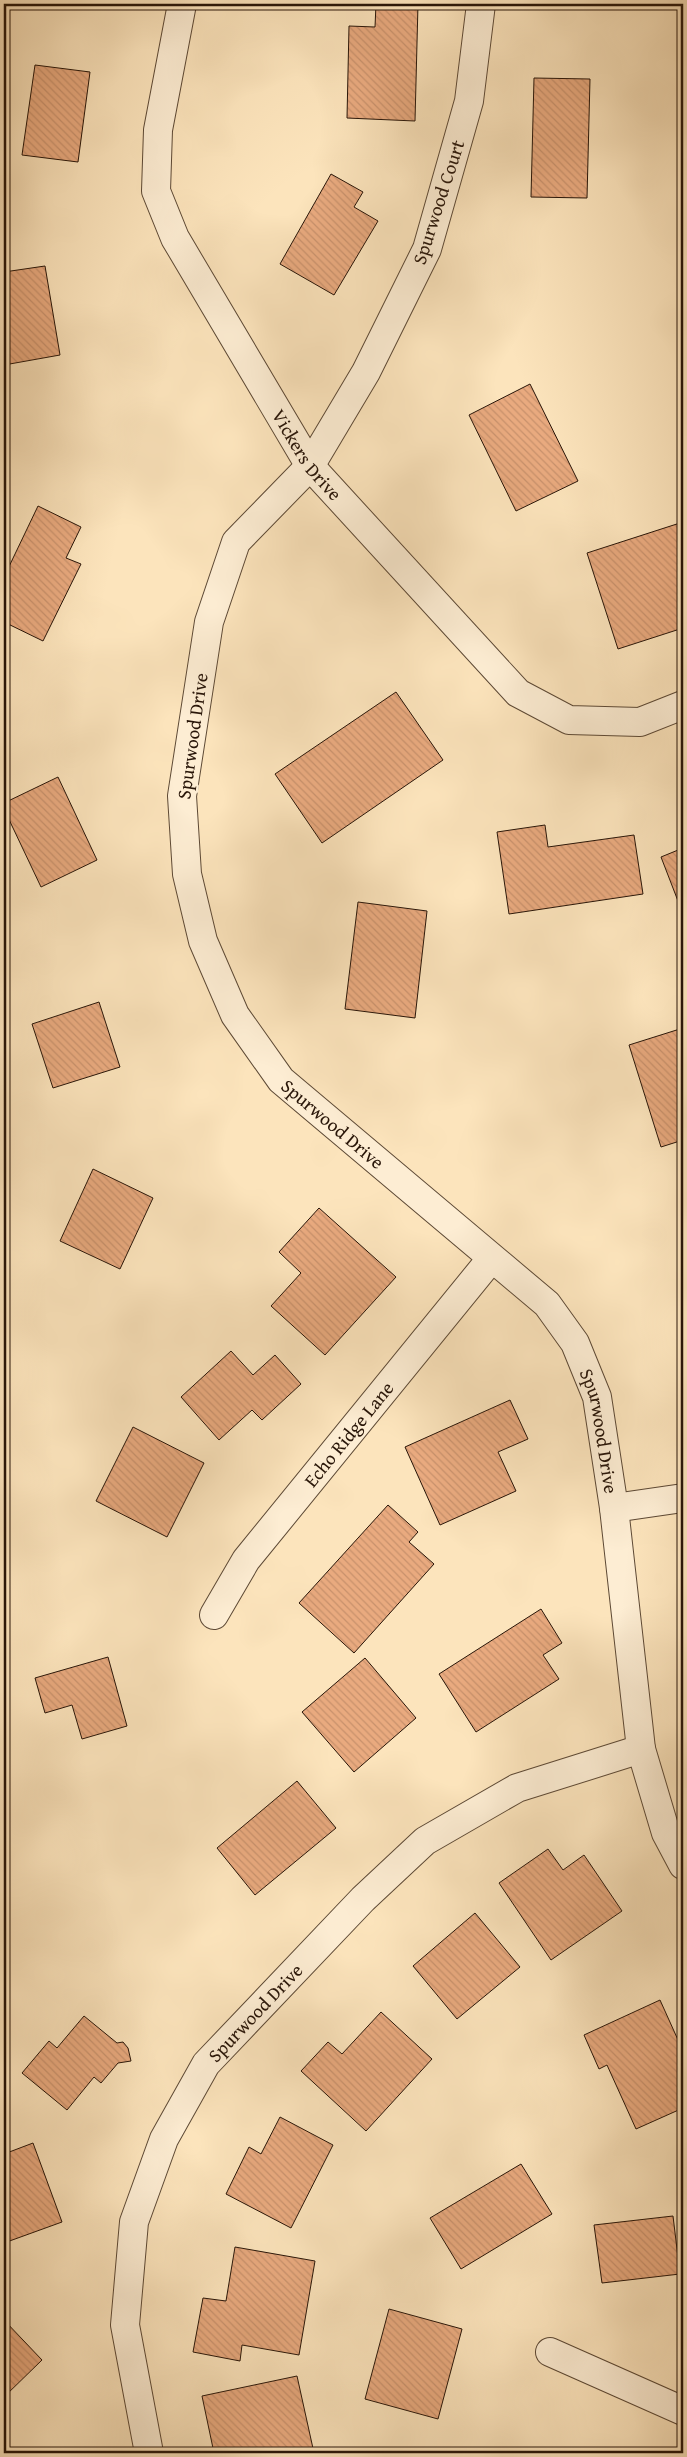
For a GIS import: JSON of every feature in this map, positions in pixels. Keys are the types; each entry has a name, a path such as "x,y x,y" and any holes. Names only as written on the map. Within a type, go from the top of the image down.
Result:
{"street":[{"name":"Vickers Drive","path":"182,4 158,130 156,191 175,238 310,466 518,693 569,720 640,722 683,705"},
{"name":"Spurwood Court","path":"310,466 366,372 427,248 469,100 481,4"},
{"name":"Spurwood Drive","path":"310,466 236,542 209,622 182,796 187,874 203,941 235,1015 281,1080 546,1304 575,1343 597,1397 614,1508 641,1749 666,1833 683,1865"},
{"name":"Echo Ridge Lane","path":"214,1616 246,1560 491,1258"},
{"path":"614,1508 683,1498"},
{"name":"Spurwood Drive","path":"149,2453 125,2325 134,2222 164,2139 206,2064 363,1900 425,1841 517,1788 641,1749"},
{"path":"550,2352 683,2411"}],"building":[{"path":"376,4 418,4 415,121 347,118 349,26 375,27"},
{"path":"35,65 90,72 78,162 22,155"},
{"path":"534,78 590,79 587,198 531,197"},
{"path":"331,174 363,192 354,207 378,221 334,295 280,264"},
{"path":"45,266 60,355 4,365 4,272"},
{"path":"530,384 578,481 516,511 469,415"},
{"path":"38,506 81,527 66,558 81,564 43,641 4,622 4,577"},
{"path":"683,522 683,628 618,649 587,553"},
{"path":"396,692 443,760 322,843 275,774"},
{"path":"58,777 97,860 41,887 4,809 4,803"},
{"path":"545,825 548,847 634,835 643,894 509,914 497,832"},
{"path":"683,848 683,914 661,857"},
{"path":"358,902 427,911 415,1018 345,1009"},
{"path":"99,1002 120,1067 53,1088 32,1024"},
{"path":"683,1028 683,1140 661,1147 629,1045"},
{"path":"93,1169 153,1198 120,1269 60,1241"},
{"path":"319,1208 396,1277 325,1355 271,1306 301,1273 279,1252"},
{"path":"231,1351 253,1375 275,1355 301,1384 262,1420 252,1410 219,1440 181,1397"},
{"path":"510,1400 528,1439 498,1452 516,1491 440,1525 405,1447"},
{"path":"133,1427 204,1463 167,1537 96,1501"},
{"path":"388,1505 418,1532 409,1542 434,1564 354,1653 299,1603"},
{"path":"541,1609 562,1643 543,1655 559,1679 476,1732 439,1674"},
{"path":"108,1657 127,1726 82,1739 72,1705 45,1713 35,1678"},
{"path":"365,1658 416,1718 354,1772 302,1712"},
{"path":"297,1781 336,1828 255,1895 217,1848"},
{"path":"548,1849 563,1870 584,1855 622,1911 551,1960 499,1883"},
{"path":"475,1913 520,1967 457,2019 413,1966"},
{"path":"660,2000 683,2051 683,2108 636,2129 607,2065 599,2069 584,2035"},
{"path":"381,2012 432,2059 366,2131 301,2071 328,2042 342,2054"},
{"path":"84,2016 117,2043 123,2042 128,2048 131,2061 118,2063 101,2083 94,2077 67,2110 22,2073 49,2041 57,2048"},
{"path":"280,2117 333,2145 291,2228 226,2194 249,2147 261,2154"},
{"path":"33,2143 62,2222 4,2243 4,2154"},
{"path":"521,2164 552,2214 461,2269 430,2218"},
{"path":"673,2216 680,2274 602,2283 594,2225"},
{"path":"235,2247 315,2261 299,2355 242,2345 240,2361 193,2352 203,2298 226,2301"},
{"path":"389,2309 462,2329 438,2419 365,2399"},
{"path":"4,2320 42,2360 4,2397"},
{"path":"297,2376 314,2453 214,2453 202,2396"}]}
